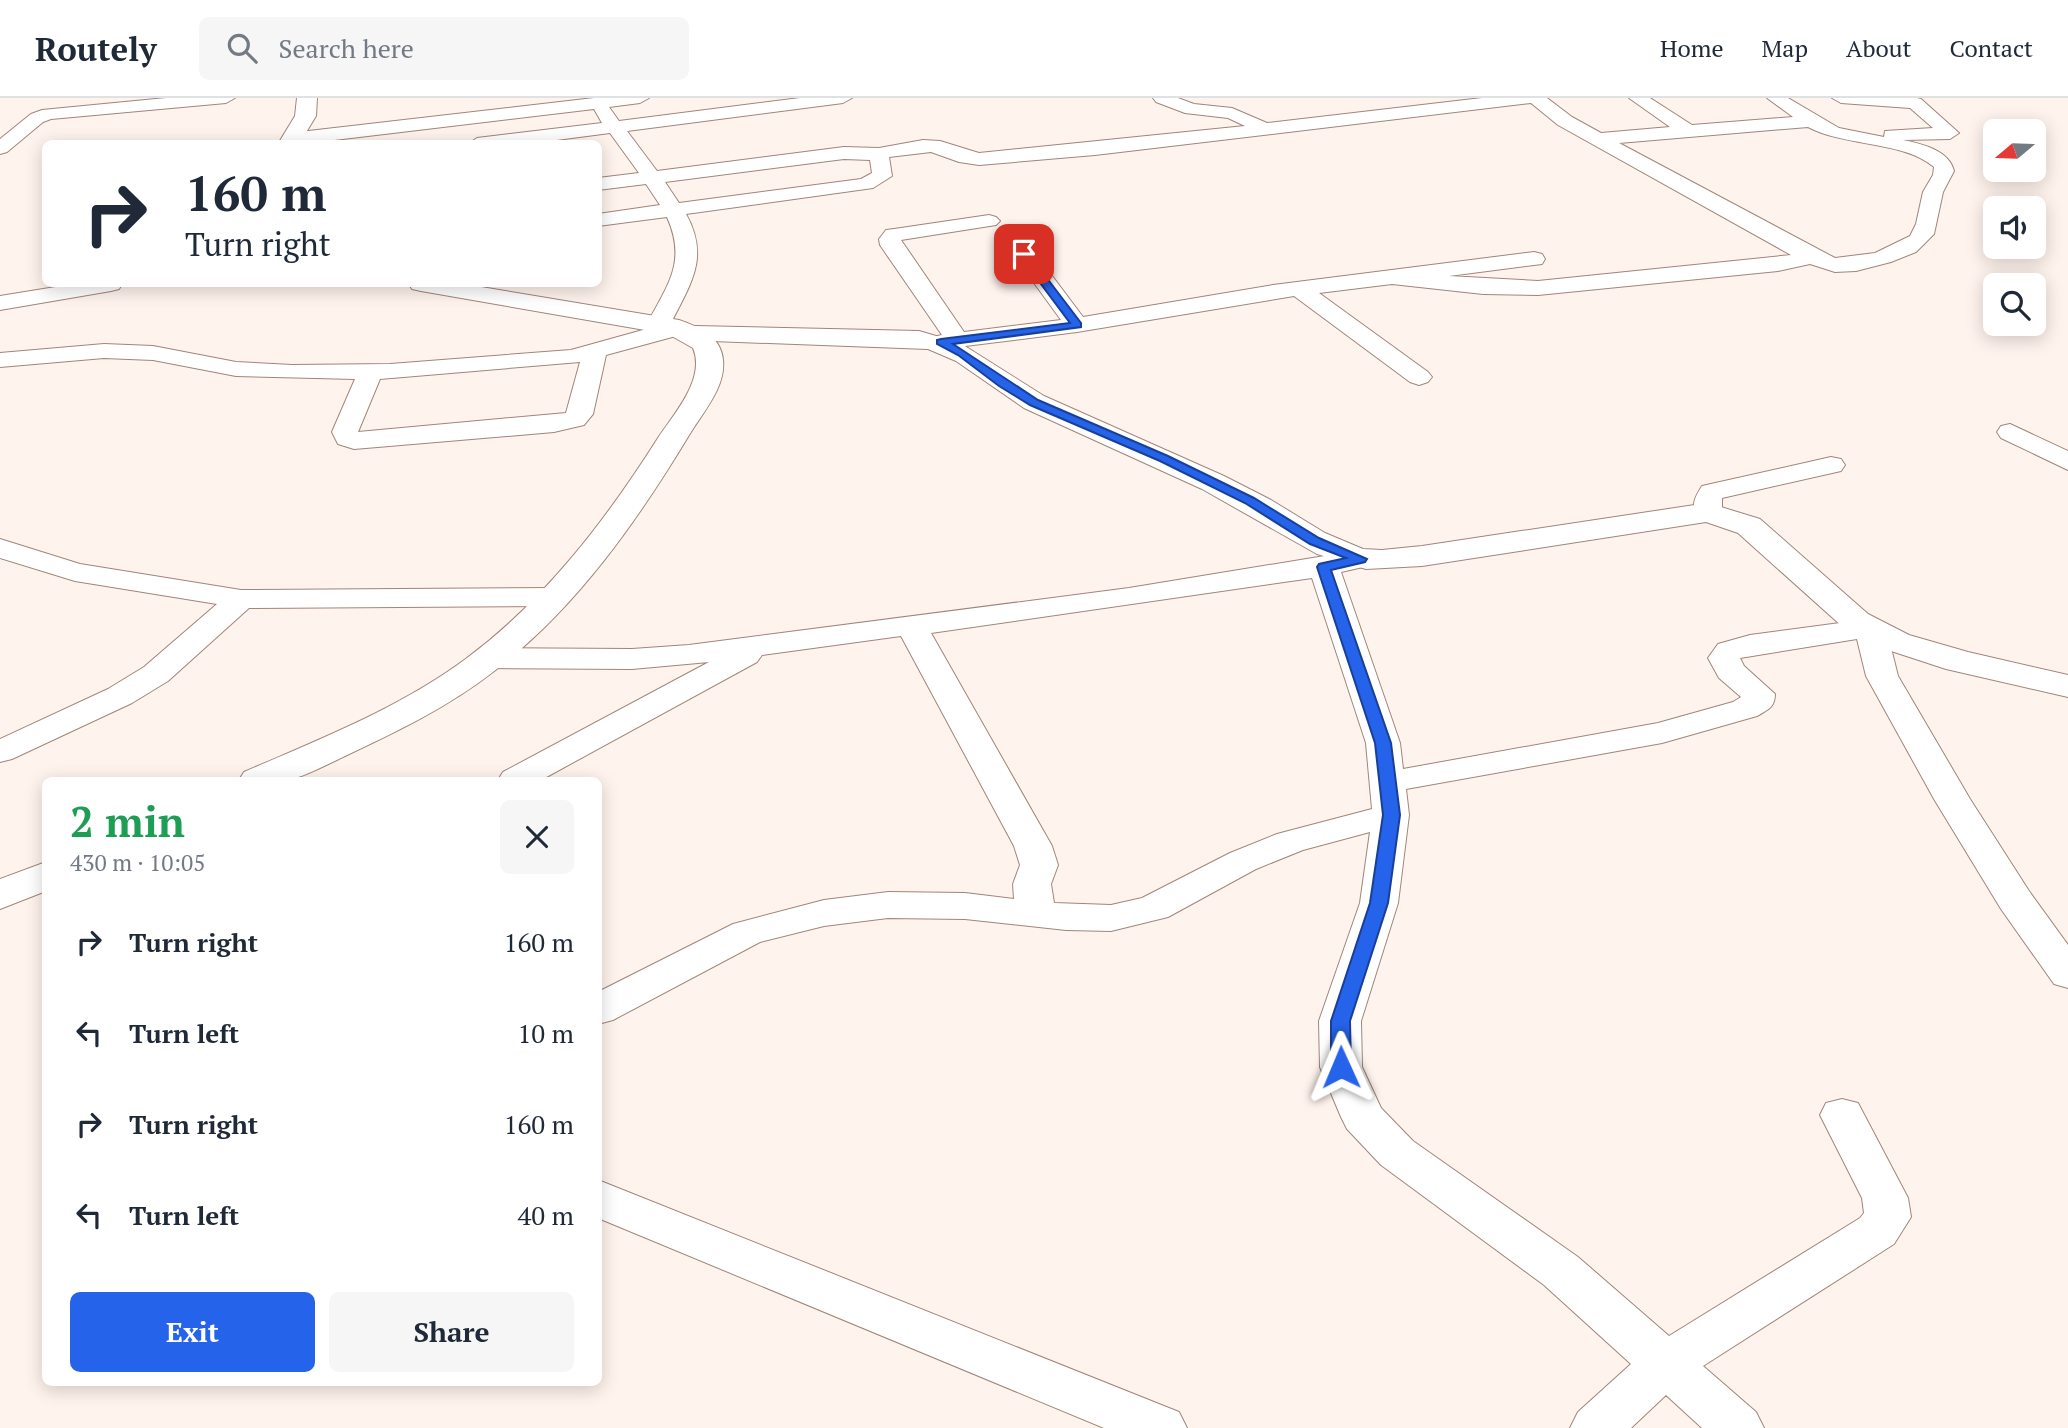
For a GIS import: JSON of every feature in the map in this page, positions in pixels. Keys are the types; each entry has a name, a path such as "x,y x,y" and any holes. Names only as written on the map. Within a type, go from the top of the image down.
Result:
{"main road":[{"path":"291,140 310,106 307,98"},
{"path":"438,287 678,329 949,341 1003,384 1034,402 1250,500 1315,541 1342,563 1422,556 1708,512 1749,526 1856,621 1896,642 1959,661 2068,686"},
{"path":"265,777 385,723 438,692 489,658 554,597 659,463 708,377 710,360 706,346 678,329"},
{"path":"0,895 42,877"}],"street":[{"path":"0,148 37,118 48,114 226,98"},
{"path":"303,140 640,98"},
{"path":"506,140 843,98"},
{"path":"1162,98 1191,109 1232,113 1266,129"},
{"path":"1424,98 1446,107"},
{"path":"602,183 844,153 938,148 949,150 966,160 1095,149 1528,98"},
{"path":"1536,98 1565,121 1806,254 1835,265 1861,263 1916,244 1924,233 1930,200 1945,173 1943,166 1920,152 1885,141 1835,133 1776,98"},
{"path":"1638,98 1689,132"},
{"path":"1841,98 1916,103 1950,133 1891,135 1885,141"},
{"path":"0,360 116,352 153,353 236,369 292,372 371,371 533,362 595,351 678,329 688,248 686,234 673,210 597,103"},
{"path":"1598,139 1811,121"},
{"path":"602,219 866,184 882,176 879,153"},
{"path":"989,221 894,235 890,239 891,245 949,341 1077,325 1299,289 1534,259"},
{"path":"1024,254 1077,325"},
{"path":"1392,276 1483,287 1538,288 1794,262 1804,259 1806,254"},
{"path":"0,303 93,287"},
{"path":"1299,289 1419,377"},
{"path":"371,371 345,432 347,438 354,440 554,424 575,419 580,414 595,351"},
{"path":"2010,432 2068,462"},
{"path":"1708,512 1708,498 1712,492 1830,464"},
{"path":"4,553 75,572 241,599 554,597"},
{"path":"489,658 632,659 761,647 910,624 1129,597 1342,563 1383,743 1390,798 1379,903 1340,1021 1341,1067 1363,1117 1397,1153 1560,1271 1738,1428"},
{"path":"0,752 120,696 156,674 241,599"},
{"path":"910,624 1033,846 1039,865 1031,879 1031,891 1039,914"},
{"path":"602,1008 747,933 824,913 888,905 965,906 1111,918 1154,908 1243,861 1390,798 1662,733 1745,709 1758,702 1758,694 1731,671 1724,658 1729,650 1870,628 1882,676 1952,799 2015,901 2068,974"},
{"path":"522,777 761,647"},
{"path":"1596,1428 1665,1364 1877,1231 1888,1217 1885,1198 1842,1115"},
{"path":"602,1200 1161,1428"}],"route":[{"path":"1024,254 1077,325 941,342 962,352 1003,384 1034,402 1250,500 1315,541 1361,559 1324,567 1383,743 1391,815 1379,903 1340,1021 1341,1067"}]}
